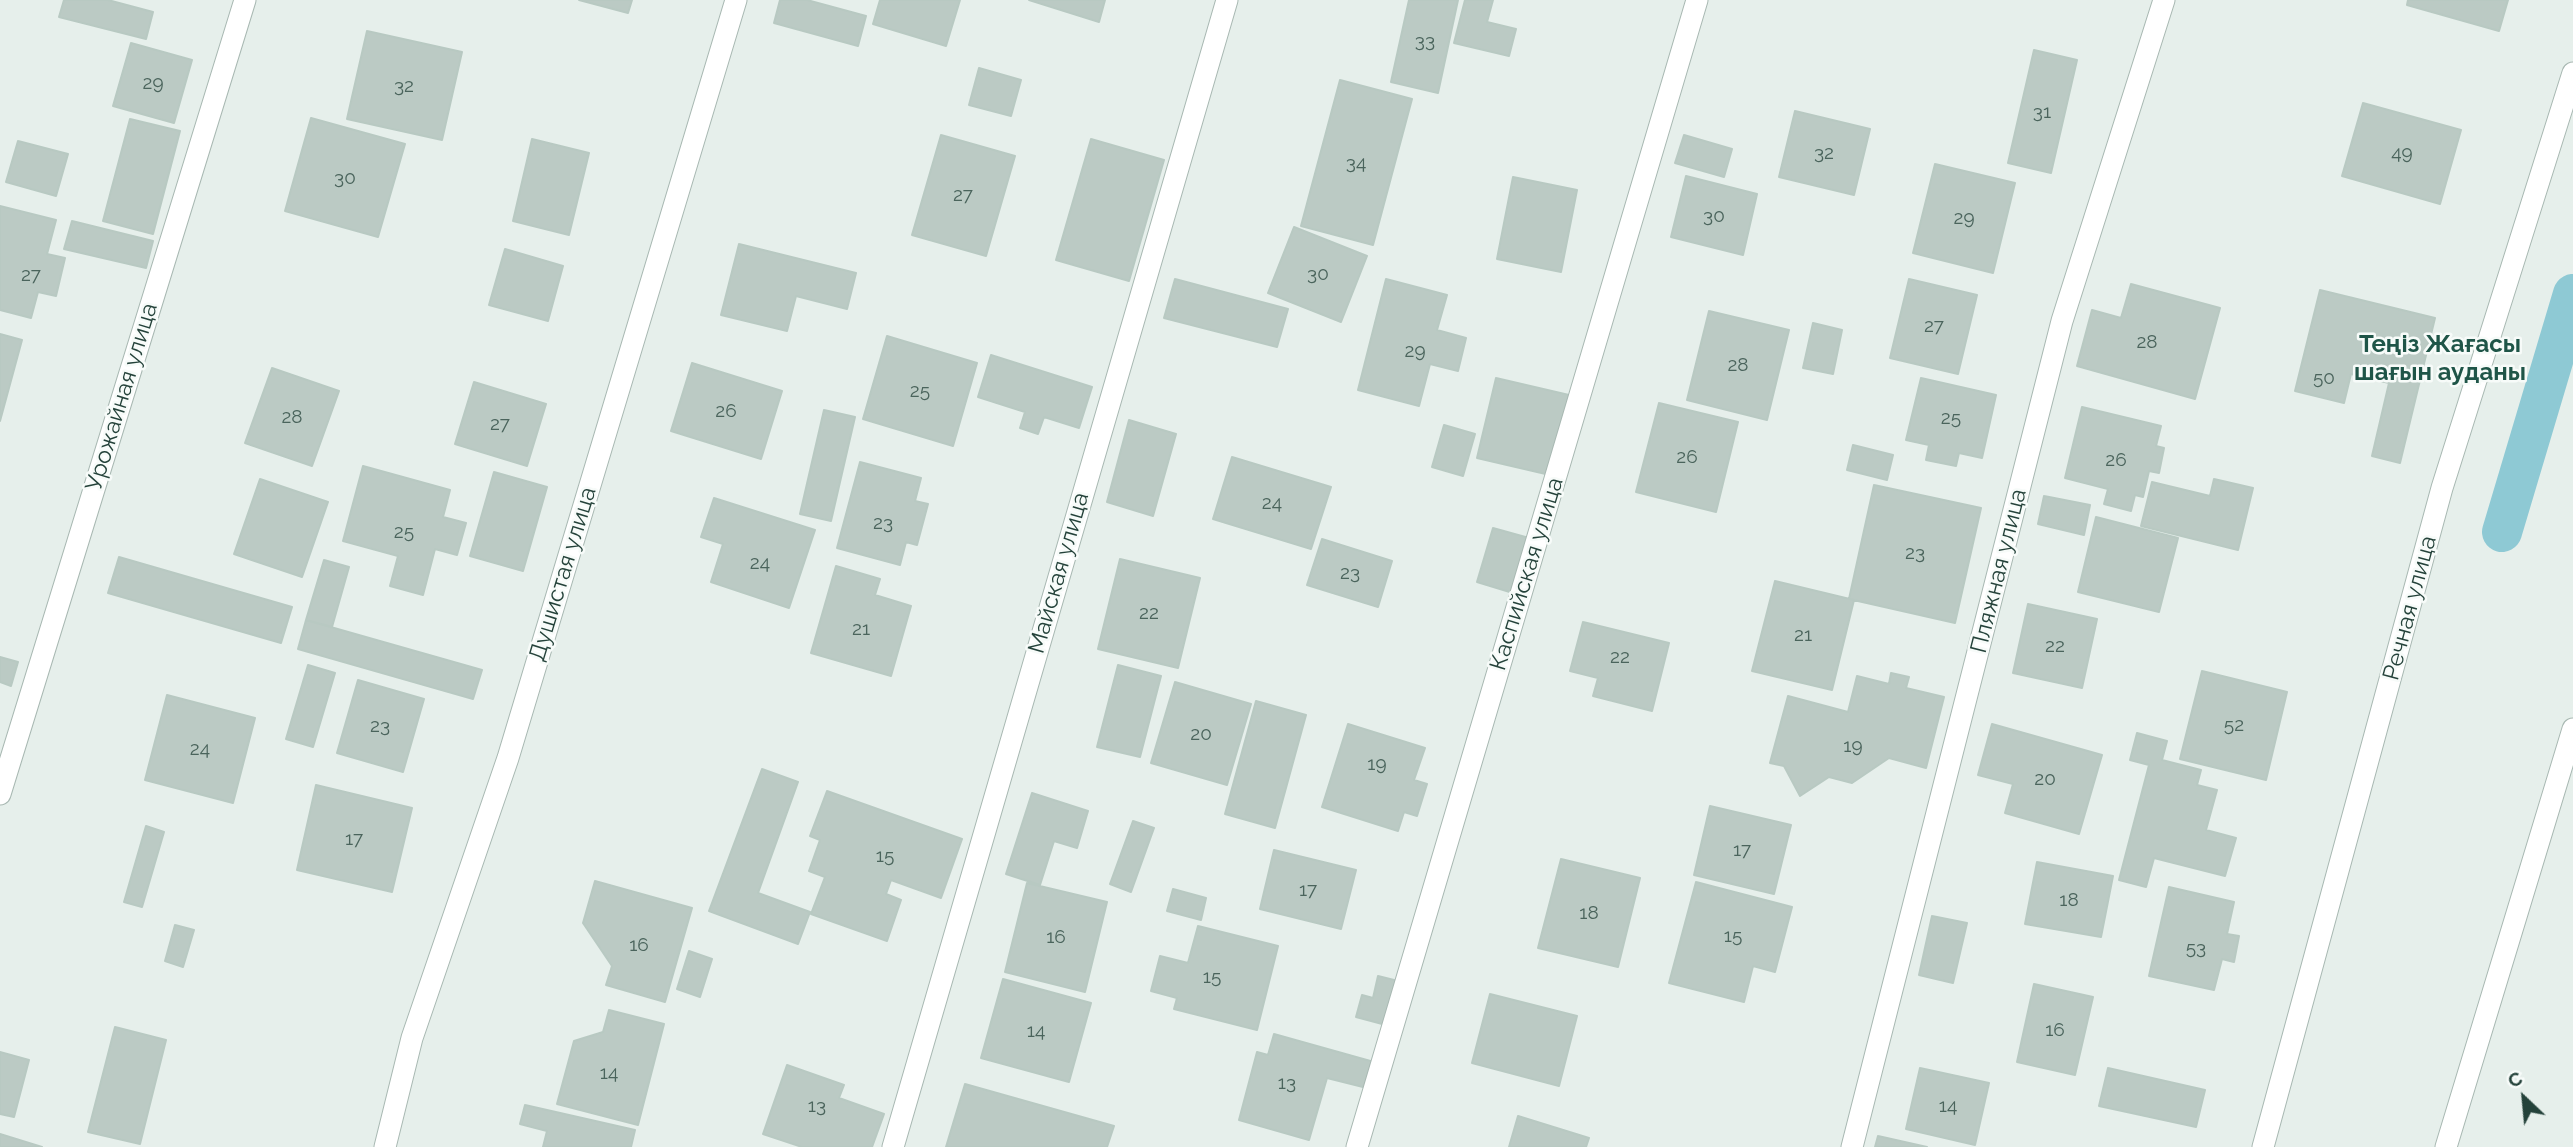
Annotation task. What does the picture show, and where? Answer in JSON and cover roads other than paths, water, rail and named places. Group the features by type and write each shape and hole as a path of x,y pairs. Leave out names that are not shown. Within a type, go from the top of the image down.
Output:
{"street":[{"name":"Урожайная улица","path":"0,794 245,0"},
{"name":"Душистая улица","path":"385,1147 412,1038 508,758 736,0"},
{"name":"Майская улица","path":"893,1147 1227,0"},
{"name":"Каспийская улица","path":"1357,1147 1698,0"},
{"name":"Пляжная улица","path":"1852,1147 2062,321 2164,0"},
{"name":"Речная улица","path":"2263,1147 2442,488 2573,73"},
{"path":"2446,1147 2573,729"}],"waterway":[{"path":"2502,532 2573,294"}],"district":[{"name":"Теңіз Жағасы шағын ауданы","path":"2440,359"}]}
